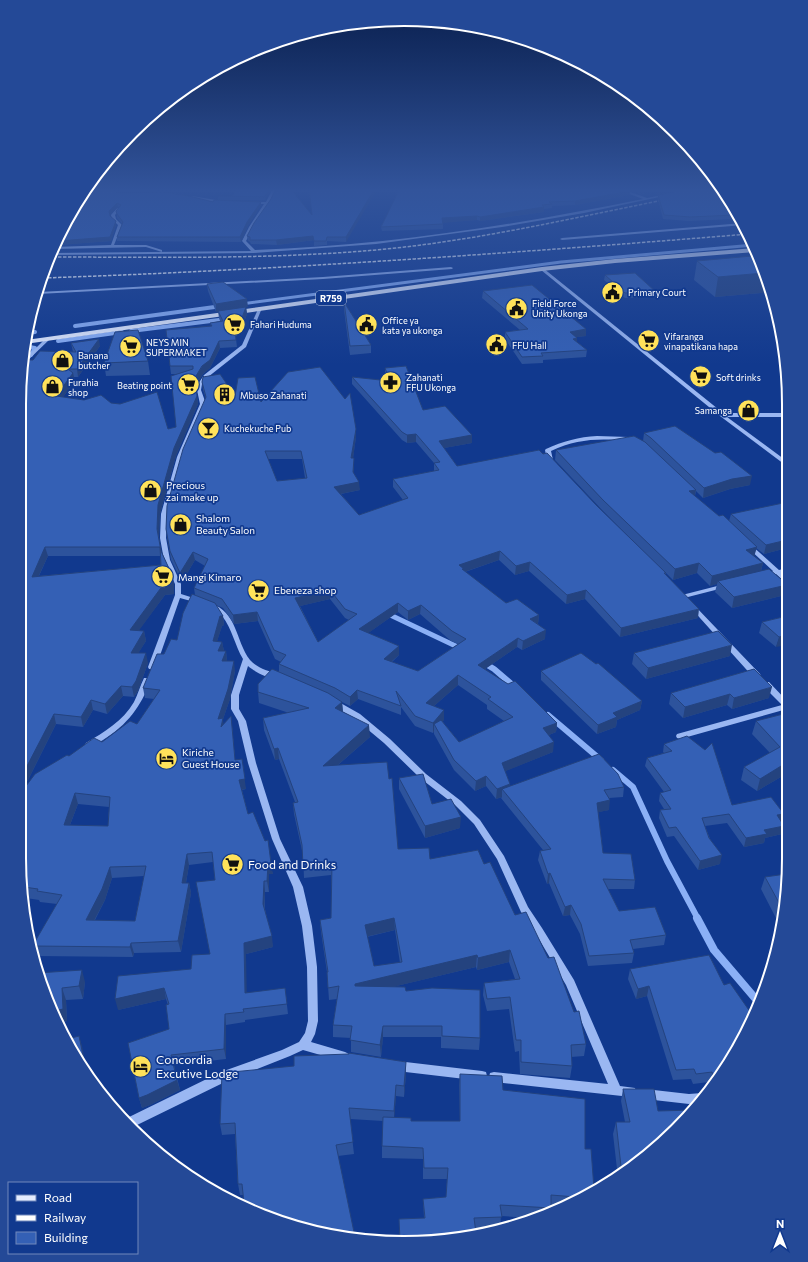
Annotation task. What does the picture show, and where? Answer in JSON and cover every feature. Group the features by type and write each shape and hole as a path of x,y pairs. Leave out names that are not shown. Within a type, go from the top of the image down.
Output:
{"main road":[{"name":"R759","path":"31,341 542,269 615,261 749,250"}],"street":[{"path":"60,248 86,247"},
{"path":"149,247 167,253"},
{"path":"249,247 254,252"},
{"path":"57,254 254,252 336,247"},
{"path":"43,293 285,280 451,268"},
{"path":"542,269 722,415 782,460"},
{"path":"80,750 112,731 128,717 142,692 178,595 178,584 168,560 163,538 164,514 180,458 203,404 199,390 200,384 206,376 244,346 260,308"},
{"path":"29,358 48,338"},
{"path":"722,415 782,415"},
{"path":"561,471 550,460 548,450 564,442 579,438 604,437 630,439 635,443"},
{"path":"746,544 774,573 782,578"},
{"path":"774,573 782,571"},
{"path":"684,596 734,583"},
{"path":"679,590 700,615 782,701"},
{"path":"178,595 208,604 220,610 236,635 246,660 261,670 283,679"},
{"path":"133,1121 225,1076 303,1045 310,1034 313,1021 312,967 307,926 298,887 276,839 252,763 242,721 235,709 235,695 246,660"},
{"path":"325,698 357,716 387,740 423,776 458,803 477,822 501,858 524,909 570,983 616,1090"},
{"path":"680,736 782,707"},
{"path":"303,1045 354,1059"},
{"path":"389,1065 695,1099"}],"building":[{"path":"752,256 759,273 718,277 697,261"},
{"path":"635,273 656,292 625,293 605,275"},
{"path":"223,282 247,299 216,304 207,284"},
{"path":"532,285 586,329 570,332 577,338 573,339 587,350 541,353 543,356 522,357 505,332 528,329 483,291"},
{"path":"344,302 371,345 350,346"},
{"path":"246,307 240,323 234,323 236,340 219,341 210,360 202,366 196,376 195,382 197,396 174,448 158,505 157,529 161,551 172,575 172,584 163,585 130,630 144,631 131,653 146,653 136,681 132,687 121,686 105,704 91,700 81,717 54,714 26,768 26,404 29,360 33,360 40,351 76,352 71,343 99,339 77,369 68,369 73,373 56,396 84,400 101,395 111,403 120,404 157,392 168,429 176,427 171,376 193,369 193,366 170,366 166,330 212,326 210,323 223,321 218,311","holes":["45,547 160,547 161,565 32,577"]},
{"path":"138,330 148,361 104,363 115,332"},
{"path":"406,366 423,410 445,406 472,435 439,441 457,466 539,450 543,454 547,453 597,506 666,573 664,573 699,609 621,628 586,590 567,595 530,562 516,566 500,551 459,565 464,569 462,569 506,603 517,599 539,615 530,619 546,630 523,641 518,638 478,665 508,684 515,681 557,723 543,728 554,742 502,763 510,784 497,789 486,776 476,781 454,760 434,724 441,720 459,742 513,717 488,699 491,697 458,675 426,703 444,710 433,723 415,716 396,691 401,706 357,690 350,697 335,688 279,664 286,655 274,650 257,612 233,615 222,599 194,588 208,559 193,552 180,573 170,551 166,529 167,506 183,449 206,397 202,382 203,377 220,374 235,396 238,378 255,377 261,402 288,372 320,367 345,399 350,393 356,429 351,458 354,458 353,472 359,482 334,487 359,515 408,498 393,479 439,470 434,463 440,462 416,434 407,435 402,432 352,377 390,381 385,368","holes":["265,451 301,451 307,478 277,481","330,590 345,609 357,614 318,642 295,598","398,603 408,611 421,605 452,631 466,639 418,671 384,659 399,646 359,629"]},
{"path":"675,426 715,453 721,452 752,476 732,479 704,488 644,433"},
{"path":"634,436 645,442 696,490 689,491 719,516 723,515 757,547 746,550 763,563 712,576 699,563 675,569 603,500 556,450"},
{"path":"782,503 782,541 766,545 731,514"},
{"path":"769,569 782,580 782,586 734,597 718,581"},
{"path":"192,594 215,603 223,616 220,616 213,641 222,642 218,651 226,651 222,661 234,661 228,689 218,719 223,718 221,727 231,716 235,760 242,759 245,779 239,780 248,814 253,812 265,841 268,840 271,863 268,864 267,881 264,881 263,904 272,936 244,943 245,993 285,988 287,1004 243,1009 244,1012 225,1014 224,1049 171,1055 177,1080 139,1098 128,1043 169,1029 166,1005 169,1004 164,988 115,999 118,976 191,969 192,955 210,954 196,882 215,880 212,852 187,854 182,883 189,883 178,941 131,943 130,947 37,946 35,941 62,895 37,891 38,889 27,887 26,786 35,774 67,755 69,756 94,738 102,742 130,721 137,724 160,690 143,688 157,654 164,654 171,639 177,640 183,613","holes":["75,793 110,797 108,826 64,825","146,866 135,921 86,920 102,889 110,867"]},
{"path":"782,617 782,636 779,637 762,622"},
{"path":"718,631 732,645 648,668 634,653"},
{"path":"581,653 596,664 598,663 642,701 613,713 617,717 598,725 541,671"},
{"path":"272,669 328,693 342,702 335,708 369,725 323,766 387,762 389,779 392,778 398,849 429,848 430,859 478,850 484,864 490,862 515,915 526,912 548,958 554,957 574,1012 579,1011 586,1044 571,1045 572,1066 521,1062 521,1040 516,1040 510,997 487,999 484,983 520,979 510,950 478,958 477,955 355,984 355,986 405,987 406,991 432,988 480,990 480,1038 442,1036 442,1026 383,1026 380,1045 350,1040 352,1026 333,1025 339,986 328,988 328,972 320,920 331,918 332,863 303,866 302,845 293,803 298,802 278,748 274,749 263,718 309,708 258,692 258,684","holes":["394,918 402,962 374,966 365,925"]},
{"path":"754,669 772,687 734,698 730,694 685,707 671,693"},
{"path":"782,714 782,765 760,779 744,767 780,747 756,721"},
{"path":"687,736 705,750 712,743 732,805 771,797 782,811 782,814 777,815 782,823 782,826 764,830 767,834 746,838 729,814 702,818 709,838 722,855 700,861 676,827 669,828 660,810 671,809 660,793 671,790 647,758 672,751 664,744"},
{"path":"599,754 618,774 624,787 604,790 610,800 597,803 603,853 631,854 635,880 603,879 619,911 655,907 666,935 630,940 634,953 589,956 581,924 571,905 565,907 550,873 548,874 540,851 551,849 502,789"},
{"path":"423,774 432,804 451,799 461,817 425,826 399,778"},
{"path":"781,875 779,903 765,877"},
{"path":"709,955 724,985 730,983 749,1011 731,1047 713,1075 712,1072 696,1074 694,1069 676,1070 649,986 638,989 630,969"},
{"path":"82,970 79,986 62,988 63,1009 58,1010 44,973"},
{"path":"79,1036 83,1057 77,1047 72,1038"},
{"path":"349,1054 406,1062 404,1086 396,1085 394,1111 349,1108 353,1142 336,1145 354,1233 330,1229 282,1216 244,1200 242,1184 238,1184 235,1123 220,1124 222,1073 294,1066 294,1056"},
{"path":"460,1074 502,1076 503,1090 585,1099 585,1149 591,1149 594,1185 572,1197 551,1195 551,1206 547,1208 500,1205 502,1217 474,1218 476,1229 453,1233 400,1236 399,1219 425,1218 423,1199 446,1197 448,1168 424,1168 423,1148 382,1146 383,1117 411,1118 411,1121 460,1121"},
{"path":"623,1089 654,1089 658,1111 685,1110 653,1142 621,1167 616,1122 630,1122"}],"waterway":[{"path":"241,304 561,262 733,247"},
{"path":"75,326 222,306"},
{"path":"131,331 227,319"},
{"path":"58,341 122,332"},
{"path":"30,347 35,348 31,355"},
{"path":"386,613 462,649"},
{"path":"484,663 494,669 515,687"},
{"path":"548,715 601,760"},
{"path":"613,770 633,787 667,861 698,919"},
{"path":"697,918 714,950 755,998"}],"railway":[{"path":"56,257 266,256 353,252 405,247"},
{"path":"48,278 308,266 587,247"}],"place":[{"name":"Primary Court","path":"613,292"},
{"name":"Field Force Unity Ukonga","path":"516,308"},
{"name":"Fahari Huduma","path":"235,324"},
{"name":"Office ya kata ya ukonga","path":"366,325"},
{"name":"Vifaranga vinapatikana hapa","path":"649,341"},
{"name":"FFU Hall","path":"496,345"},
{"name":"NEYS MIN SUPERMAKET","path":"130,347"},
{"name":"Banana butcher","path":"62,360"},
{"name":"Soft drinks","path":"701,377"},
{"name":"Zahanati FFU Ukonga","path":"391,382"},
{"name":"Beating point","path":"188,385"},
{"name":"Furahia shop","path":"52,387"},
{"name":"Mbuso Zahanati","path":"224,395"},
{"name":"Samanga","path":"748,410"},
{"name":"Kuchekuche Pub","path":"209,428"},
{"name":"Precious zai make up","path":"150,491"},
{"name":"Shalom Beauty Salon","path":"181,524"},
{"name":"Mangi Kimaro","path":"162,577"},
{"name":"Ebeneza shop","path":"259,590"},
{"name":"Kiriche Guest House","path":"167,758"},
{"name":"Food and Drinks","path":"233,864"},
{"name":"Concordia Excutive Lodge","path":"141,1066"}]}
